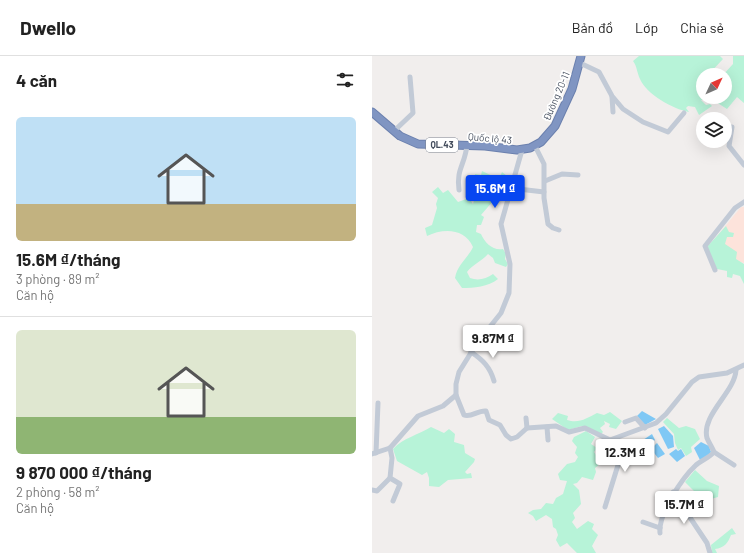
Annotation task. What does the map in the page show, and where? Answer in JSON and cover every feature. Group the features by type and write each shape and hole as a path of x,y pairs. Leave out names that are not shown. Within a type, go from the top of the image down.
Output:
{"highway":[{"name":"Đường 20-11","path":"522,150 535,146 551,132 555,126 568,100 581,59"},
{"name":"Quốc lộ 43","path":"372,112 405,139 418,144 522,150"}],"street":[{"path":"581,59 599,72 612,96 623,109 641,121 668,132 684,113"},
{"path":"394,131 413,113 410,77"},
{"path":"612,96 613,112"},
{"path":"459,190 458,175 465,158 466,146"},
{"path":"535,146 543,161 545,181 544,192 548,224 559,230"},
{"path":"731,148 744,165"},
{"path":"522,150 501,224 510,271 509,293 501,313 471,352 459,372 456,384 456,395 464,416 486,411 489,420 500,425 508,438 517,437 527,428 556,426 572,432 585,428 610,440 618,465 605,506"},
{"path":"545,181 562,174 578,175"},
{"path":"510,188 544,192"},
{"path":"715,270 705,246 735,208 744,202"},
{"path":"471,352 486,364 494,381"},
{"path":"610,440 645,428 661,419 692,382 699,377 709,374 724,374 736,370 744,365"},
{"path":"734,465 714,452 707,438 709,424 734,380 736,370"},
{"path":"378,403 374,453 390,448 418,416 443,406 456,395"},
{"path":"526,418 527,428"},
{"path":"626,422 636,418 645,428"},
{"path":"548,427 548,440"},
{"path":"372,490 377,491 390,478 392,458 390,448"},
{"path":"643,522 660,530 673,492 697,464 711,456 714,452"},
{"path":"390,478 400,484 393,501"},
{"path":"673,492 707,543 710,553"}],"shaded area":[{"path":"741,207 744,207 744,263 720,256 714,240"}],"green space":[{"path":"639,56 720,56 723,59 715,68 696,68 696,104 710,104 712,106 703,112 698,112 695,107 688,106 686,108 689,112 675,108 654,95 643,85 633,61"},
{"path":"733,56 744,56 744,103 737,97 732,103 732,68 729,68 733,64"},
{"path":"719,104 731,104 727,109"},
{"path":"482,171 499,179 502,172 511,179 508,193 493,186 486,193 495,197 481,215 484,217 481,225 477,225 476,232 481,234 487,243 493,248 503,249 506,254 505,259 508,264 506,267 495,263 493,258 488,254 467,272 470,278 473,279 482,279 493,274 498,279 485,285 462,288 455,278 456,273 473,247 465,236 459,233 446,231 433,233 427,236 425,228 432,225 437,208 436,204 438,198 432,192 438,187 443,193 448,190 458,202 469,198 473,204 475,197 471,195 472,191 467,189 470,180 474,179 475,174 481,175"},
{"path":"726,226 729,232 734,233 733,237 727,237 725,244 737,252 736,259 744,264 744,284 740,276 733,274 732,278 727,277 727,271 717,269 706,248"},
{"path":"610,412 622,421 616,429 609,427 610,424 604,421 605,424 600,428 603,432 601,434 582,426 568,430 552,419 558,413 568,416 567,420 575,421 583,420 597,413 604,415"},
{"path":"667,418 679,428 686,426 695,429 700,439 691,447 692,452 686,456 681,448 678,450 675,443 674,434 663,422"},
{"path":"431,427 444,433 449,429 455,434 454,442 464,445 465,453 475,459 465,472 467,474 471,473 472,478 448,480 439,487 429,486 427,472 422,475 397,461 393,449 397,445"},
{"path":"586,431 595,437 591,444 597,448 594,452 601,463 595,468 596,472 593,480 582,477 577,483 573,484 579,490 581,504 573,513 575,518 572,522 577,529 588,521 594,524 592,529 598,535 592,546 596,553 577,553 567,543 560,547 556,540 558,535 556,529 553,527 552,519 546,515 536,521 533,516 528,513 533,510 541,509 546,503 553,504 556,498 563,494 567,481 560,480 558,474 567,464 575,462 578,457 575,453 577,447 572,441 574,437"},
{"path":"695,470 707,481 719,486 718,497 711,499 701,491 696,493 685,482"},
{"path":"732,528 736,534 731,535 727,543 723,546 715,549 717,553 712,553 711,545"}],"water":[{"path":"642,411 656,419 645,425 637,416"},
{"path":"664,426 673,436 674,447 668,449 658,429"},
{"path":"652,434 655,440 644,449 640,442"},
{"path":"701,442 709,446 711,452 707,457 700,460 694,448"},
{"path":"657,443 665,454 658,458 651,449"},
{"path":"676,449 678,451 681,449 685,456 677,462 669,454"}]}
